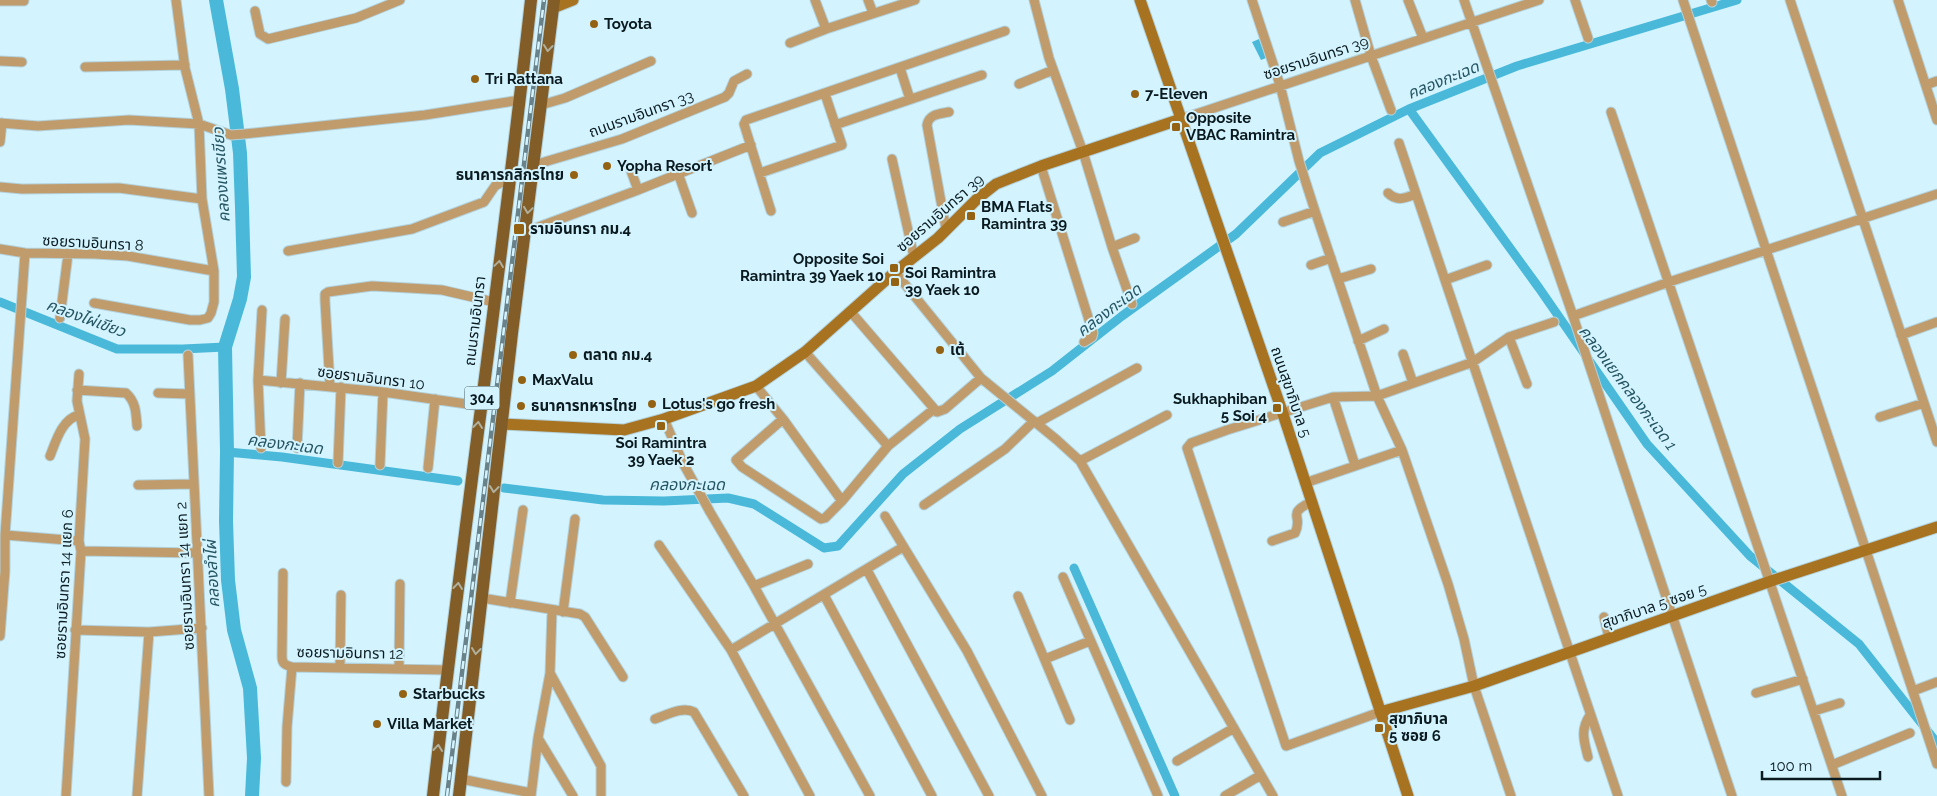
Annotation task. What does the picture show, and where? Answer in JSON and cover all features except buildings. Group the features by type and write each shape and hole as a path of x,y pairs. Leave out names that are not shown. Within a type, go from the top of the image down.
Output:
{"main road":[{"name":"ถนนรามอินทรา","path":"433,796 447,670 511,177 531,0"},
{"name":"304","path":"459,796 501,424 554,4"}],"street":[{"path":"94,302 190,320 200,320 208,318 214,302 214,271 202,199 198,124 185,64 176,0"},
{"path":"255,11 260,34 268,39 356,18 400,0"},
{"path":"554,4 573,0"},
{"path":"815,0 826,28"},
{"path":"868,0 873,13"},
{"path":"790,43 826,28 915,0"},
{"path":"1034,0 1053,70 1083,152 1112,247 1132,304"},
{"name":"ถนนสุขาภิบาล 5","path":"1140,0 1282,411 1408,796"},
{"path":"1252,0 1280,85 1299,161 1358,341 1377,396 1402,450 1448,584 1464,639 1474,686 1511,796"},
{"path":"1355,0 1371,56 1391,110"},
{"path":"1408,0 1423,38"},
{"path":"1464,0 1573,316 1732,796"},
{"name":"ซอยรามอินทรา 39","path":"501,424 624,430 664,419 756,386 804,352 996,184 1041,166 1181,118 1539,0"},
{"path":"1575,0 1588,38"},
{"path":"1790,0 1937,442"},
{"path":"1898,0 1937,120"},
{"path":"0,1 24,1"},
{"path":"1684,4 1936,760"},
{"path":"770,211 744,124 746,120 1005,31"},
{"path":"0,61 22,62"},
{"path":"541,105 565,98 651,61"},
{"path":"85,67 185,64"},
{"path":"900,68 910,99"},
{"path":"1019,84 1053,70"},
{"name":"ถนนรามอินทรา 33","path":"534,165 622,138 725,97 729,93 734,81 747,74"},
{"path":"835,125 982,75"},
{"path":"1926,85 1937,81"},
{"path":"760,173 842,145 825,94"},
{"path":"0,142 1,123 38,126 129,120 198,124 231,135 425,116 520,100"},
{"path":"946,228 927,125 931,117 948,112"},
{"path":"1611,112 1842,796"},
{"path":"1399,142 1618,796"},
{"path":"525,232 751,145"},
{"path":"892,159 914,257"},
{"path":"1041,166 1093,333 1092,337 1084,342"},
{"path":"631,171 638,190"},
{"path":"678,173 692,213"},
{"path":"288,251 412,229 484,202 495,186 511,177"},
{"path":"0,187 22,190 119,188 202,199"},
{"path":"1388,194 1392,198 1400,200 1416,194"},
{"path":"1573,316 1669,282 1937,194"},
{"path":"1283,222 1315,211"},
{"path":"1112,247 1135,238"},
{"name":"ซอยรามอินทรา 8","path":"0,249 25,253 128,256 214,271"},
{"path":"0,636 5,571 5,536 25,253"},
{"path":"60,318 68,254"},
{"path":"1311,265 1331,258"},
{"path":"1445,280 1487,266"},
{"path":"1338,279 1371,269"},
{"path":"895,272 982,378 1080,461 1273,796"},
{"path":"330,386 325,301 325,294 328,292 372,286 409,288 442,290 494,302"},
{"path":"261,448 258,380 262,310"},
{"path":"850,311 937,412 945,409 982,378"},
{"path":"281,383 285,319"},
{"path":"1380,712 1286,746 1187,448 1191,443 1282,411 1333,397 1377,396 1473,362 1509,337 1554,322"},
{"path":"1901,335 1937,322"},
{"path":"1358,341 1384,329"},
{"path":"1509,337 1527,384"},
{"path":"804,352 888,446"},
{"path":"1403,354 1413,383"},
{"name":"ซอยรามอินทรา 14 แยก 2","path":"188,355 209,796"},
{"path":"924,506 1005,449 1035,422 1137,368"},
{"name":"ซอยรามอินทรา 14 แยก 6","path":"66,796 81,551 79,541 85,439 77,390 79,374"},
{"name":"ซอยรามอินทรา 10","path":"258,380 341,387 481,406"},
{"path":"297,448 300,383"},
{"path":"756,386 842,501"},
{"path":"338,463 341,387"},
{"path":"77,390 126,393 134,402 137,426"},
{"path":"380,465 383,392"},
{"path":"158,393 190,394"},
{"path":"1333,397 1354,465"},
{"path":"428,468 436,399"},
{"path":"1880,417 1924,403"},
{"path":"782,419 736,460 818,518 825,518 842,501 888,446 934,409"},
{"path":"50,456 66,424 73,417 80,415"},
{"path":"1080,461 1167,415"},
{"path":"664,419 683,464 776,624 870,796"},
{"path":"1305,482 1402,450"},
{"path":"0,459 11,460"},
{"path":"138,485 194,484"},
{"path":"1272,541 1295,533 1298,527 1297,511 1311,502"},
{"path":"510,603 523,510"},
{"path":"885,516 967,651 1042,796"},
{"path":"563,612 575,519"},
{"name":"สุขาภิบาล 5 ซอย 5","path":"1380,712 1474,686 1770,581 1937,527"},
{"path":"5,536 79,541"},
{"path":"659,545 731,650 810,796"},
{"path":"731,650 903,547"},
{"path":"81,551 198,553"},
{"path":"754,586 808,564"},
{"path":"867,570 989,796"},
{"name":"ซอยรามอินทรา 12","path":"283,573 282,661 285,665 292,667 340,666 447,670"},
{"path":"1063,577 1158,796"},
{"path":"399,668 400,584"},
{"path":"340,666 342,595"},
{"path":"824,595 932,796"},
{"path":"1018,596 1070,720"},
{"path":"482,598 580,614 585,617 623,677"},
{"path":"461,779 531,794 538,738 550,673 552,610"},
{"path":"1604,617 1609,638"},
{"path":"75,630 149,632 202,628"},
{"path":"137,796 149,632"},
{"path":"1045,659 1090,641"},
{"path":"286,782 287,727 292,667"},
{"path":"550,673 602,766 601,796"},
{"path":"1756,693 1803,679"},
{"path":"1914,695 1937,682"},
{"path":"1814,710 1840,702"},
{"path":"655,719 683,710 694,712 744,796"},
{"path":"1588,758 1583,728 1590,715"},
{"path":"1177,761 1234,728"},
{"path":"1832,765 1910,733"},
{"path":"538,738 573,796"},
{"path":"1225,796 1261,775"}],"water":[{"path":"1259,39 1266,58 1261,60 1252,42"}],"waterway":[{"name":"คลองลำไผ่","path":"216,0 232,89 240,153 244,277 240,299 225,347 226,521 228,580 234,630 250,688 254,758 252,796"},
{"name":"คลองกะเฉด","path":"504,488 603,500 664,501 728,498 754,504 824,548 838,546 903,474 960,429 1052,371 1122,316 1236,234 1320,153 1409,109 1517,66 1737,0"},
{"name":"คลองแยกคลองกะเฉด 1","path":"1409,109 1539,288 1647,444 1750,556 1859,644 1937,743"},
{"name":"คลองไผ่เขียว","path":"0,302 117,349 225,347"},
{"name":"คลองกะเฉด","path":"227,452 282,457 458,481"},
{"path":"1074,568 1175,796"}],"railway":[{"path":"447,796 544,0"}],"place":[{"name":"Toyota","path":"594,24"},
{"name":"Tri Rattana","path":"475,79"},
{"name":"7-Eleven","path":"1135,94"},
{"name":"Opposite VBAC Ramintra","path":"1176,127"},
{"name":"Yopha Resort","path":"607,166"},
{"name":"ธนาคารกสิกรไทย","path":"574,175"},
{"name":"BMA Flats Ramintra 39","path":"971,216"},
{"name":"รามอินทรา กม.4","path":"519,229"},
{"name":"Opposite Soi Ramintra 39 Yaek 10","path":"894,268"},
{"name":"Soi Ramintra 39 Yaek 10","path":"895,282"},
{"name":"เต้","path":"940,350"},
{"name":"ตลาด กม.4","path":"573,355"},
{"name":"MaxValu","path":"522,380"},
{"name":"Lotus's go fresh","path":"652,404"},
{"name":"ธนาคารทหารไทย","path":"521,406"},
{"name":"Sukhaphiban 5 Soi 4","path":"1277,408"},
{"name":"Soi Ramintra 39 Yaek 2","path":"661,426"},
{"name":"Starbucks","path":"403,694"},
{"name":"Villa Market","path":"377,724"},
{"name":"สุขาภิบาล 5 ซอย 6","path":"1379,728"}],"water label":[{"name":"คลองแพรเขียว","path":"221,175"}]}
